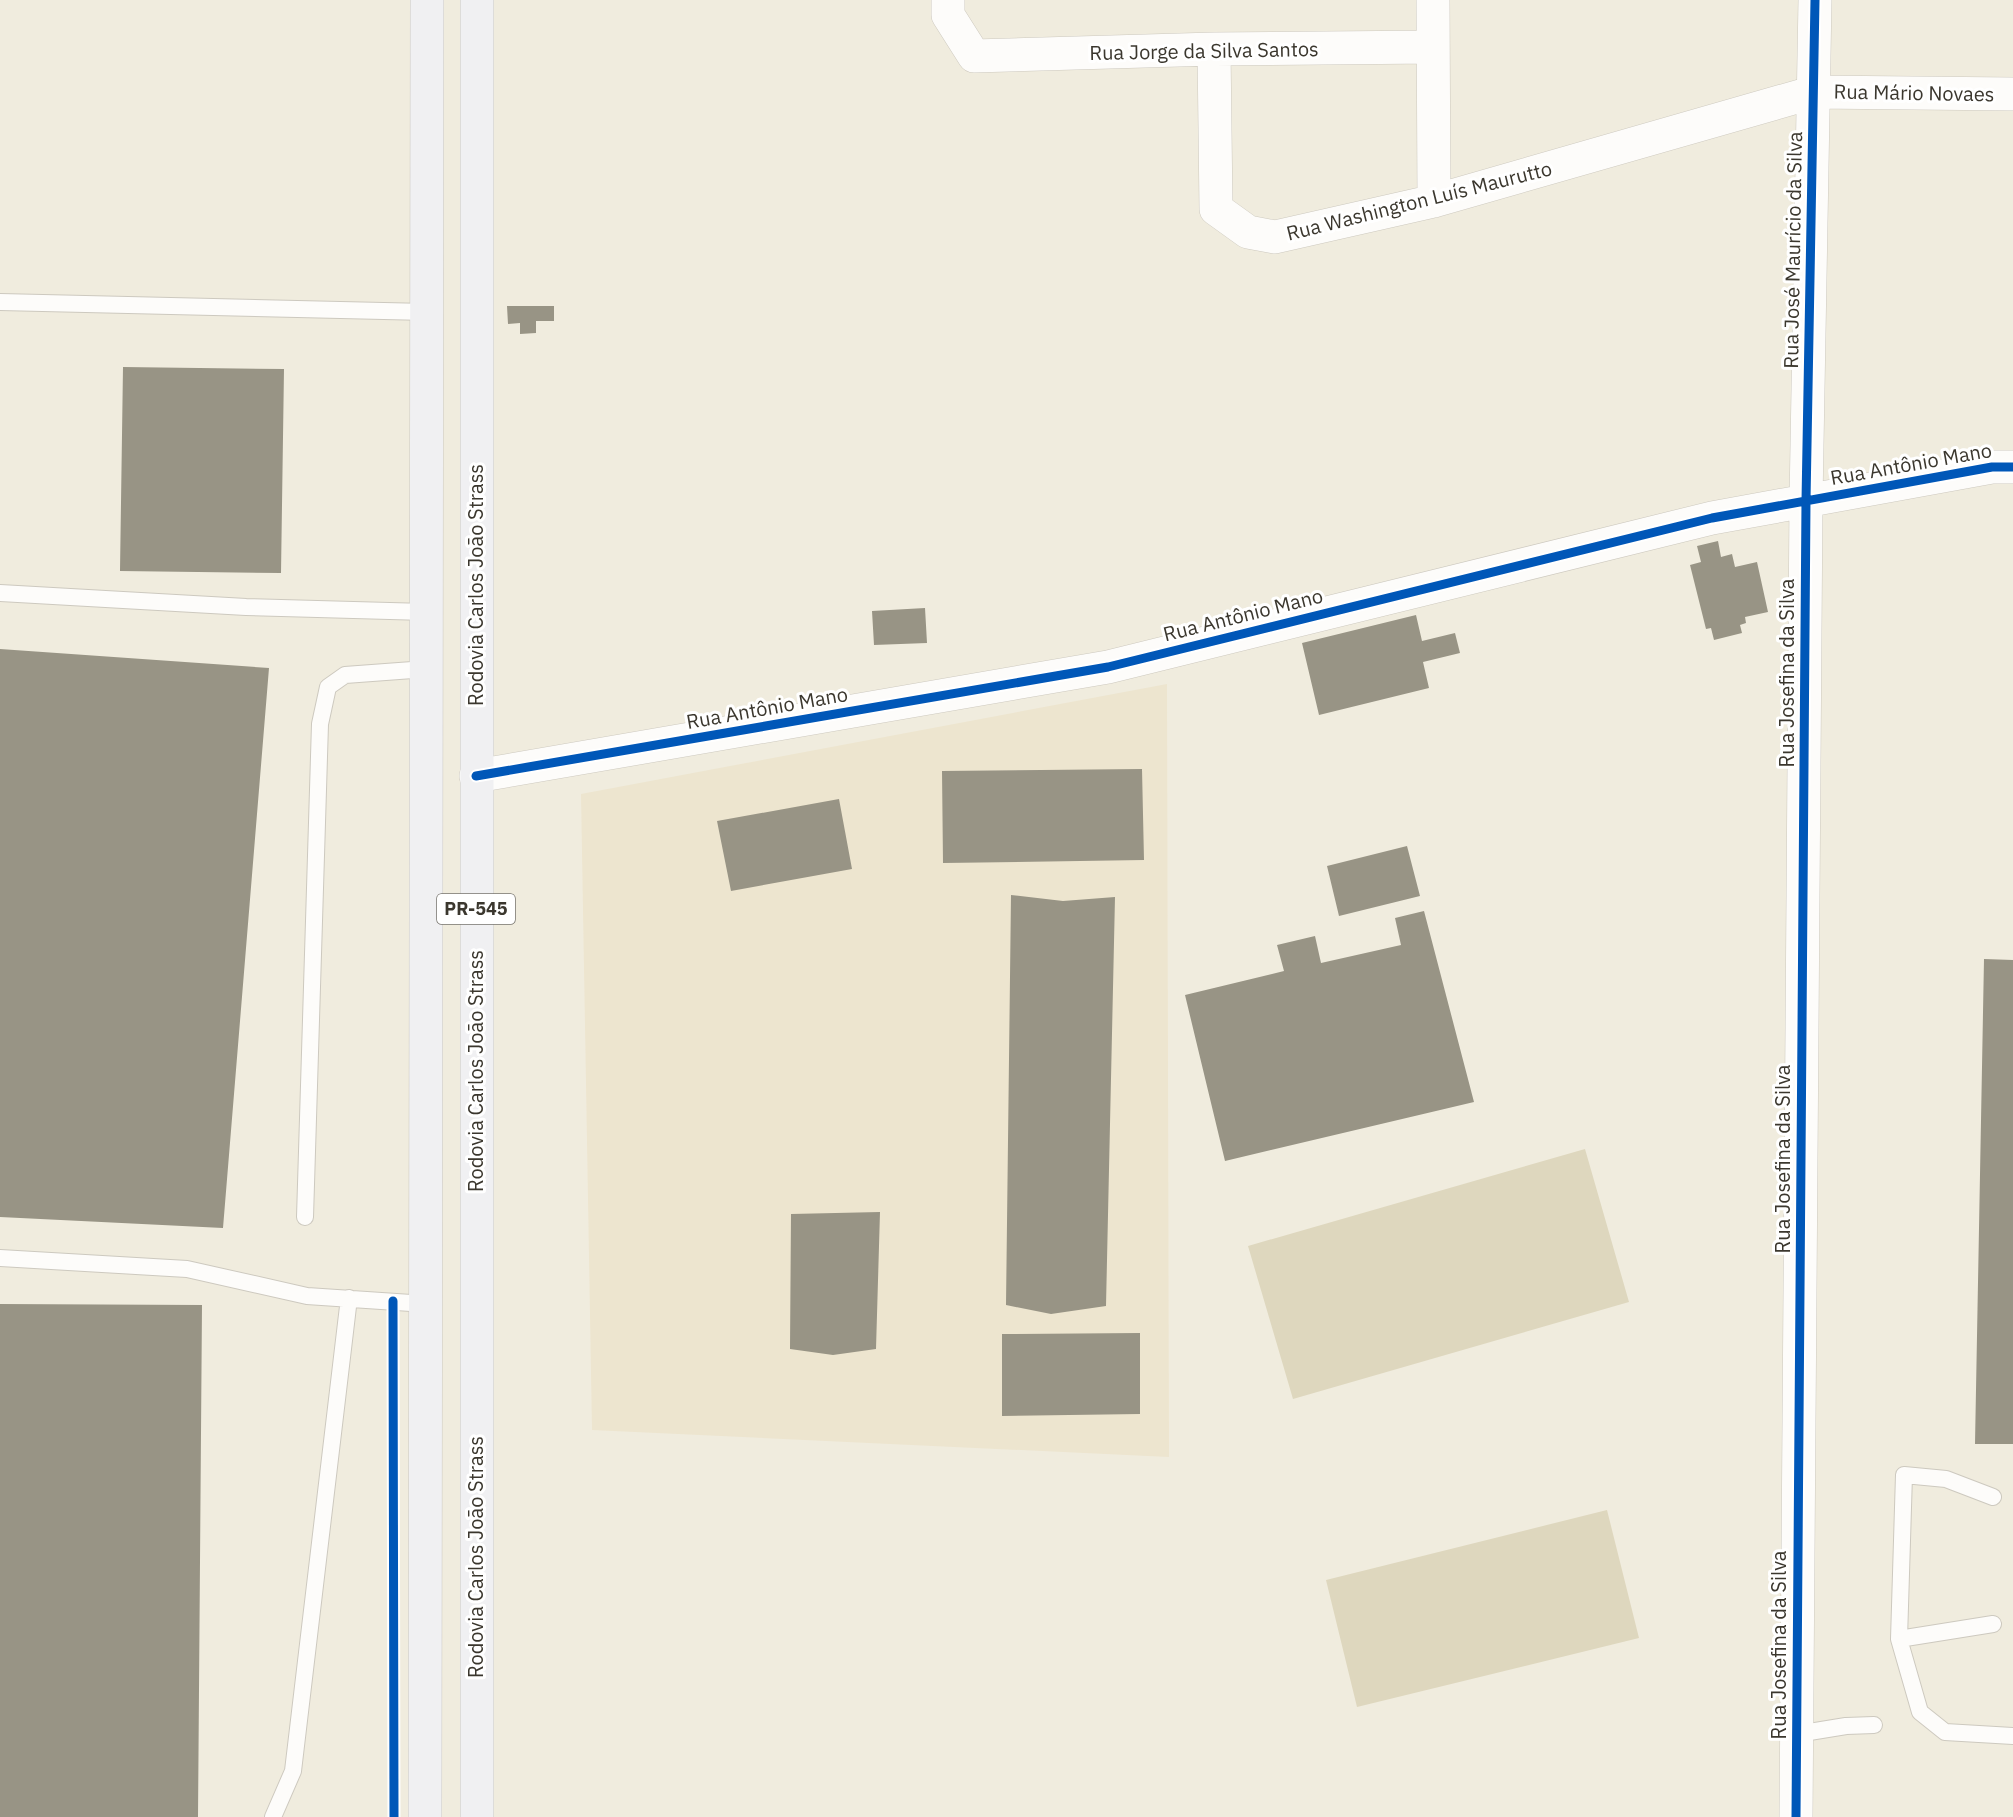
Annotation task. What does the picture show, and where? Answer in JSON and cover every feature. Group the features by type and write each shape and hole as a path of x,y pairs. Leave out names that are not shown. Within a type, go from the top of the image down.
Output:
{"highway":[{"name":"PR-545","path":"425,1817 427,0"},
{"name":"Rodovia Carlos João Strass","path":"477,0 477,1817"}],"street":[{"name":"Rua Jorge da Silva Santos","path":"948,0 948,15 974,56 1433,47"},
{"path":"1433,0 1434,201"},
{"name":"Rua José Maurício da Silva","path":"1806,501 1815,0"},
{"name":"Rua Washington Luís Maurutto","path":"1214,50 1216,209 1248,232 1275,237 1434,201 1814,92"},
{"name":"Rua Mário Novaes","path":"1814,92 2013,94"},
{"name":"Rua Antônio Mano","path":"476,776 1108,667 1712,518 1992,467 2013,467"},
{"name":"Rua Josefina da Silva","path":"1796,1817 1806,501"}],"lane":[{"path":"0,302 427,312"},
{"path":"0,593 246,607 426,612"},
{"path":"305,1217 320,724 328,687 345,675 426,669"},
{"path":"0,1258 187,1269 307,1296 426,1304"},
{"path":"273,1817 293,1771 349,1298"},
{"path":"1993,1497 1946,1479 1904,1475 1899,1639 1920,1712 1945,1732 2013,1736"},
{"path":"1899,1639 1993,1624"},
{"path":"1797,1734 1846,1726 1874,1725"}],"shaded area":[{"path":"1167,684 1169,1457 592,1430 581,794"},
{"path":"1585,1149 1629,1302 1293,1399 1248,1246"},
{"path":"1607,1510 1639,1638 1357,1707 1326,1580"}],"building":[{"path":"507,306 554,306 554,321 536,321 536,333 520,334 520,323 508,324"},
{"path":"123,367 284,369 281,573 120,571"},
{"path":"1718,541 1721,557 1732,554 1735,567 1757,562 1768,612 1745,617 1746,623 1740,625 1742,633 1714,640 1711,628 1706,629 1690,565 1701,562 1697,546"},
{"path":"925,608 927,643 874,645 872,611"},
{"path":"1416,615 1422,641 1455,633 1460,653 1423,662 1429,688 1319,715 1302,643"},
{"path":"0,649 269,668 223,1228 0,1217"},
{"path":"1142,769 1144,860 943,863 942,771"},
{"path":"839,799 852,869 731,891 717,821"},
{"path":"1407,846 1420,896 1339,916 1327,866"},
{"path":"1011,895 1063,901 1115,897 1106,1306 1051,1314 1006,1305"},
{"path":"1424,911 1474,1102 1225,1161 1185,995 1284,971 1277,945 1315,936 1321,963 1401,945 1395,918"},
{"path":"1984,959 2013,960 2013,1444 1975,1444"},
{"path":"880,1212 876,1349 833,1355 790,1349 791,1214"},
{"path":"0,1304 202,1305 198,1817 0,1817"},
{"path":"1140,1333 1140,1414 1002,1416 1002,1334"}],"cycle path":[{"path":"1796,1817 1806,501 1815,0"},
{"path":"476,776 1108,667 1712,518 1992,467 2013,467"},
{"path":"393,1301 394,1817"}]}
